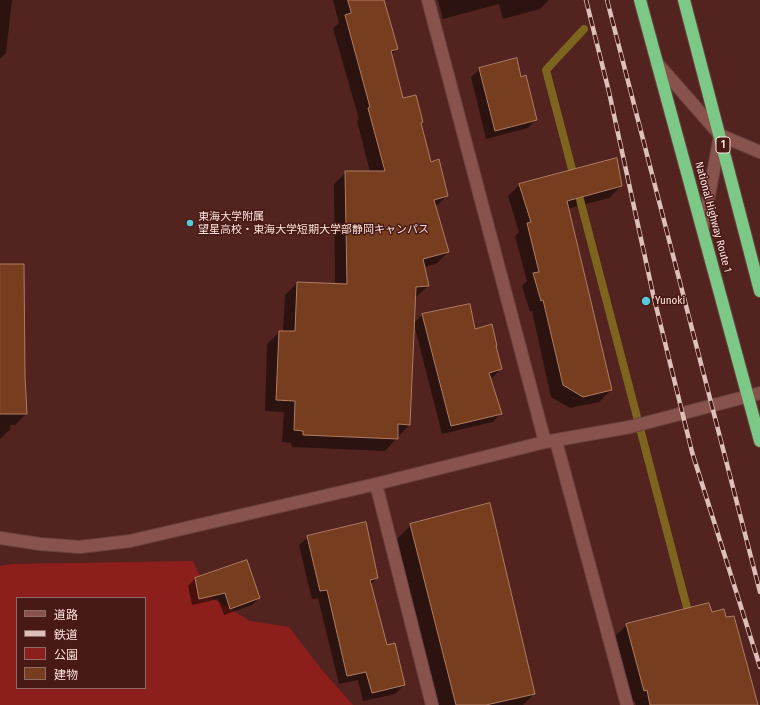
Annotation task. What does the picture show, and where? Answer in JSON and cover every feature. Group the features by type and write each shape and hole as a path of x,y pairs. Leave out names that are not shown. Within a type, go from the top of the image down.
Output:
{"highway":[{"name":"National Highway Route 1","path":"640,0 760,441"},
{"name":"1","path":"684,0 760,291"}],"street":[{"path":"428,0 550,442 627,705"},
{"path":"657,63 720,135 760,152"},
{"path":"702,227 720,135"},
{"path":"0,538 40,544 80,547 130,541 550,442 630,427 760,393"},
{"path":"376,484 432,705"}],"green space":[{"path":"193,561 209,596 250,621 289,627 322,670 353,705 0,705 0,566 12,564"}],"building":[{"path":"348,0 384,0 398,49 391,51 403,98 416,95 423,122 421,123 431,162 439,159 448,196 434,200 449,252 423,259 429,286 416,287 410,425 398,424 398,439 303,435 303,431 294,430 295,401 276,400 279,331 295,331 297,282 347,284 345,171 385,171 368,108 370,107 345,15 351,13"},
{"path":"517,58 521,77 526,75 537,120 495,131 479,68"},
{"path":"617,158 622,186 567,201 612,390 583,397 563,385 543,300 541,301 533,273 539,272 527,223 531,222 519,184"},
{"path":"0,264 24,264 25,376 27,414 0,414"},
{"path":"470,304 475,329 492,324 502,369 489,373 502,414 451,426 422,314"},
{"path":"490,503 535,694 486,705 456,705 410,524"},
{"path":"366,522 378,578 370,580 387,645 395,643 405,685 372,693 366,672 347,676 327,590 320,591 307,536"},
{"path":"247,560 260,598 230,609 225,593 199,599 195,578"},
{"path":"709,603 712,612 724,609 726,617 734,616 758,705 650,705 647,690 644,691 626,624"}],"waterway":[{"path":"584,29 546,70 690,619"}],"railway":[{"path":"586,0 609,92 653,294 692,452 760,667"},
{"path":"607,0 760,592"}],"place":[{"name":"東海大学附属 望星高校・東海大学短期大学部静岡キャンパス","path":"190,223"},
{"name":"Yunoki","path":"646,301"}]}
